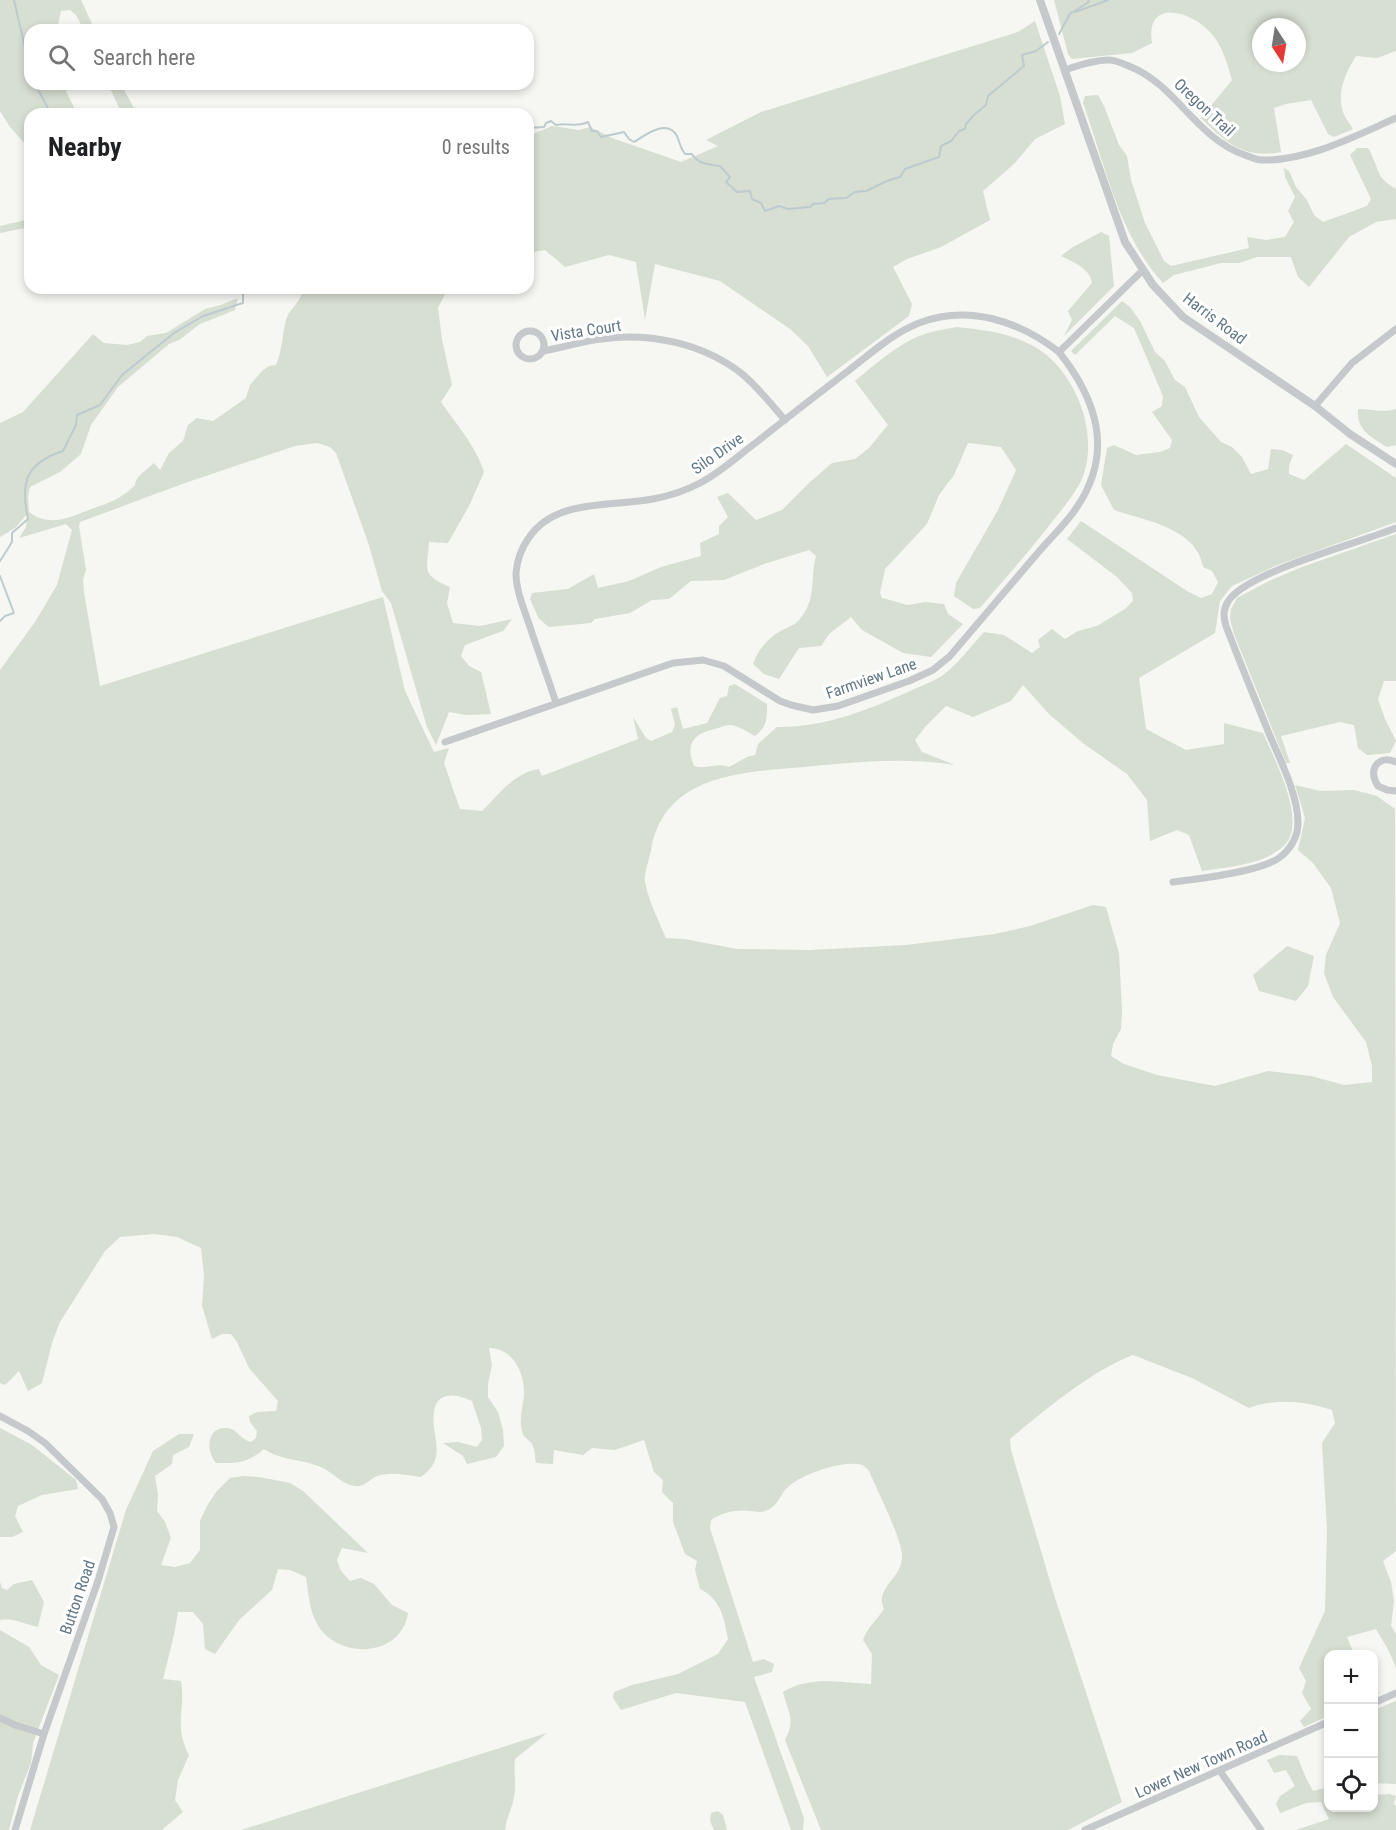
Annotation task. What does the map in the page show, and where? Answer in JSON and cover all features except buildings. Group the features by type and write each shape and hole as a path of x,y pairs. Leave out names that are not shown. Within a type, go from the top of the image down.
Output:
{"street":[{"name":"Harris Road","path":"1040,0 1125,242 1153,285 1183,317 1396,464"},
{"name":"Oregon Trail","path":"1065,70 1085,63 1110,60 1142,71 1164,87 1215,139 1235,152 1260,160 1289,157 1318,149 1396,118"},
{"path":"1059,352 1143,270"},
{"name":"Silo Drive","path":"556,703 522,603 517,581 518,562 522,549 543,522 562,512 653,499 686,490 712,476 879,347 904,331 933,319 964,315 995,319 1031,333 1059,352"},
{"path":"1315,406 1352,363 1396,329"},
{"name":"Vista Court","path":"543,351 542,338 535,332 526,332 517,341 517,351 523,358 537,358 543,351 589,340 622,337 658,339 682,345 714,356 742,374 785,420"},
{"name":"Farmview Lane","path":"445,742 664,666 690,661 715,662 780,701 813,710 838,706 933,670 950,656 1072,514 1085,494 1095,471 1098,440 1094,413 1077,376 1059,352"},
{"path":"1173,882 1206,878 1259,866 1279,858 1290,847 1297,833 1297,815 1291,791 1226,626 1223,614 1227,602 1240,589 1263,577 1396,528"},
{"path":"1396,762 1389,759 1383,760 1374,767 1372,772 1378,786 1396,791"},
{"name":"Button Road","path":"0,1416 45,1443 102,1499 110,1513 114,1527 98,1581 44,1734 15,1830"},
{"path":"1378,1701 1396,1694"},
{"path":"0,1718 44,1734"},
{"name":"Lower New Town Road","path":"1085,1830 1324,1724"},
{"path":"1220,1771 1260,1830"}],"shaded area":[{"path":"0,0 81,0 92,24 81,24 70,10 61,11 58,24 24,24 24,90 66,90 74,108 24,108 24,142 0,111"},
{"path":"1054,0 1396,0 1396,51 1377,58 1356,56 1343,83 1341,105 1353,129 1334,137 1328,134 1311,100 1286,104 1274,108 1281,152 1256,153 1236,147 1201,118 1232,80 1224,55 1215,38 1202,24 1191,18 1170,12 1162,14 1155,20 1152,29 1152,43 1132,53 1072,59 1068,54"},
{"path":"1035,21 1060,96 1065,124 1035,139 1015,163 983,191 990,220 941,247 907,259 893,267 912,304 909,316 827,377 808,346 790,329 720,281 655,264 645,320 636,262 609,255 565,267 545,250 534,252 534,134 552,126 579,130 590,127 612,138 681,162 718,146 706,140 761,112 1018,32"},
{"path":"111,90 124,90 134,108 119,108"},
{"path":"1098,95 1119,145 1127,156 1131,180 1145,223 1164,261 1171,266 1249,248 1247,237 1266,240 1285,237 1294,222 1288,211 1295,197 1285,177 1284,168 1289,171 1296,187 1307,200 1314,215 1323,222 1367,206 1371,199 1350,155 1357,148 1368,148 1381,176 1396,189 1396,219 1376,222 1349,237 1309,287 1298,277 1291,257 1257,257 1239,263 1221,263 1174,275 1163,283 1135,243 1114,198 1083,103 1085,96"},
{"path":"24,220 24,228 0,233 0,226"},
{"path":"1101,232 1109,236 1114,286 1064,336 1072,320 1068,311 1092,283 1084,269 1061,256"},
{"path":"302,294 445,294 438,308 452,385 441,402 471,444 484,472 470,504 448,543 429,542 427,566 434,579 450,587 447,603 453,623 480,626 512,619 503,631 465,645 461,656 469,666 481,672 491,714 466,715 449,712 436,745 427,727 391,603 382,591 368,542 336,453 330,447 317,443 295,446 80,522 86,570 83,580 84,592 100,686 383,597 405,691 434,752 449,748 444,763 460,809 482,811 515,779 530,771 539,769 542,776 638,739 633,717 646,738 651,741 672,732 675,725 671,709 677,707 683,729 707,723 720,698 727,696 729,686 735,684 767,704 764,726 755,736 732,725 701,734 696,737 691,746 690,752 694,766 729,767 755,755 758,744 777,727 794,727 828,721 878,705 931,682 954,665 984,632 1004,635 1032,653 1040,647 1038,640 1052,629 1065,639 1078,631 1097,626 1125,609 1133,601 1132,593 1117,577 1067,539 1081,521 1187,591 1201,598 1212,594 1218,582 1212,571 1203,567 1199,554 1191,543 1168,528 1114,510 1101,485 1107,448 1114,445 1136,455 1160,452 1170,448 1172,440 1152,412 1162,406 1163,396 1134,328 1115,316 1075,355 1071,351 1122,301 1130,307 1140,321 1155,352 1165,361 1175,380 1185,387 1199,417 1221,442 1232,447 1242,457 1251,474 1268,469 1271,449 1282,450 1293,455 1289,474 1304,480 1346,444 1396,478 1396,522 1275,566 1232,586 1220,601 1215,633 1139,678 1146,729 1186,750 1224,744 1224,723 1263,733 1286,788 1292,818 1292,831 1287,842 1268,856 1242,865 1202,871 1189,835 1177,830 1150,841 1147,800 1127,774 1084,744 1049,714 1023,685 1011,701 973,717 946,706 925,727 915,740 922,752 955,765 917,761 880,761 756,771 709,782 689,792 671,806 659,825 645,878 646,889 666,938 737,949 810,950 906,945 995,934 1030,926 1093,905 1106,907 1119,953 1122,1010 1121,1029 1113,1044 1111,1056 1124,1064 1157,1075 1215,1086 1268,1071 1311,1076 1344,1085 1372,1082 1372,1066 1366,1042 1333,997 1324,973 1326,955 1340,923 1331,888 1313,863 1298,850 1305,818 1295,785 1320,791 1354,790 1377,796 1395,809 1396,1551 1383,1561 1391,1582 1394,1601 1391,1626 1396,1634 1396,1668 1376,1629 1347,1637 1352,1650 1324,1650 1324,1718 1304,1727 1300,1721 1311,1709 1302,1693 1306,1681 1299,1668 1325,1611 1327,1529 1322,1443 1335,1423 1332,1410 1312,1404 1290,1402 1269,1403 1249,1408 1192,1378 1133,1355 1085,1381 1010,1439 1011,1450 1055,1598 1122,1802 1068,1830 821,1830 785,1740 791,1721 783,1692 804,1683 815,1682 871,1684 872,1654 863,1640 884,1609 883,1595 898,1570 902,1555 893,1526 869,1470 862,1465 844,1464 822,1469 801,1478 784,1491 776,1504 769,1509 761,1512 741,1510 730,1512 711,1520 710,1528 753,1662 764,1659 774,1664 772,1672 754,1677 804,1818 803,1830 791,1830 745,1702 676,1693 621,1710 613,1698 614,1692 632,1685 678,1674 718,1654 728,1639 723,1617 713,1598 700,1589 695,1570 697,1561 685,1554 673,1522 673,1503 662,1492 663,1480 654,1472 644,1440 615,1450 592,1448 583,1455 554,1450 553,1464 536,1463 533,1446 522,1429 524,1387 520,1370 505,1352 489,1348 492,1365 488,1397 498,1412 503,1430 504,1446 496,1457 467,1464 463,1456 443,1443 458,1442 477,1447 482,1440 481,1428 472,1401 449,1396 439,1400 436,1404 433,1420 436,1454 434,1462 421,1477 386,1474 375,1477 363,1485 354,1486 318,1466 278,1456 264,1449 242,1461 216,1463 210,1447 215,1431 220,1428 231,1429 251,1442 256,1438 257,1431 250,1422 249,1416 257,1412 276,1411 278,1401 249,1368 231,1334 222,1334 212,1339 202,1306 204,1275 201,1248 177,1237 154,1234 120,1237 105,1251 60,1322 42,1383 28,1391 19,1371 5,1385 0,1383 0,670 35,622 57,585 72,530 66,524 19,538 26,527 28,513 15,528 0,537 0,423 23,412 93,334 104,343 127,345 140,342 147,336 166,333 205,309 238,298 235,310 200,324 179,340 169,344 118,387 91,425 81,454 60,472 30,487 28,496 29,512 37,517 52,520 68,518 113,501 133,487 139,477 154,463 160,470 169,453 183,441 188,425 197,418 213,421 246,398 250,385 262,371 269,366 276,365 287,317"},
{"path":"957,327 1016,338 1035,347 1050,358 1063,372 1082,408 1087,427 1088,447 1086,466 1080,483 1069,500 980,608 973,609 954,596 956,583 998,510 1016,470 1001,447 968,443 954,475 939,495 927,524 885,569 880,593 882,598 908,605 925,602 944,604 948,614 963,624 931,657 903,653 862,630 851,617 829,634 821,646 799,648 779,679 764,674 753,664 760,650 767,641 798,621 809,602 816,556 809,550 724,580 691,581 669,599 652,600 630,613 595,619 591,623 549,627 539,619 530,599 532,593 568,589 594,574 598,588 629,581 661,567 701,556 700,543 719,534 719,526 728,517 717,497 728,493 756,520 782,510 832,463 855,459 869,448 888,425 855,381 908,341 931,332"},
{"path":"1358,409 1382,411 1396,409 1396,445 1387,447 1366,432 1359,422"},
{"path":"1396,534 1396,681 1384,681 1378,699 1396,741 1390,753 1367,755 1358,748 1354,725 1340,722 1281,736 1290,763 1286,763 1234,634 1230,619 1231,609 1237,598 1271,580"},
{"path":"1287,946 1314,956 1308,986 1296,1001 1259,991 1253,975"},
{"path":"0,1428 32,1445 76,1480 78,1489 42,1495 18,1506 15,1516 23,1532 12,1537 0,1537"},
{"path":"179,1434 194,1434 189,1447 173,1455 172,1464 155,1476 158,1495 157,1511 165,1522 171,1538 161,1565 175,1567 190,1563 200,1550 200,1521 207,1506 216,1492 230,1478 259,1477 290,1483 303,1491 368,1553 342,1548 337,1560 341,1571 350,1581 361,1578 374,1584 392,1605 408,1613 404,1627 395,1638 384,1645 357,1649 344,1646 331,1640 317,1624 310,1604 306,1577 290,1570 278,1569 272,1590 239,1620 215,1654 205,1649 203,1624 193,1612 178,1612 163,1679 181,1681 181,1726 184,1744 189,1755 178,1780 175,1800 183,1812 162,1830 30,1830 126,1510 153,1451"},
{"path":"32,1580 44,1602 38,1627 14,1620 0,1620 0,1582 2,1588 7,1590 14,1584"},
{"path":"0,1630 29,1647 41,1665 59,1675 33,1743 31,1763 18,1796 9,1830 0,1830"},
{"path":"1396,1701 1396,1784 1378,1783 1378,1708"},
{"path":"547,1733 515,1759 515,1792 505,1830 241,1830"},
{"path":"1280,1755 1297,1756 1313,1791 1324,1788 1324,1808 1321,1802 1306,1803 1280,1813 1276,1804 1280,1796 1295,1786 1286,1770 1274,1773 1267,1760"},
{"path":"1378,1795 1396,1796 1394,1804 1396,1806 1396,1830 1296,1830 1329,1819 1326,1812 1378,1812"},
{"path":"718,1811 723,1815 727,1830 714,1830 710,1821 711,1813"}],"waterway":[{"path":"14,0 24,43"},
{"path":"1059,34 1070,14 1089,2 1088,0"},
{"path":"1075,12 1108,0"},
{"path":"534,128 544,127 551,121 556,125 580,125 588,122 592,131 597,131 601,137 624,132 634,142 656,130 668,128 677,136 685,154 692,154 704,163 720,166 730,177 726,182 737,192 750,191 752,199 761,203 765,211 779,206 788,209 810,207 829,199 846,198 855,192 866,191 900,177 905,169 939,157 941,146 951,141 959,131 965,129 966,124 986,105 988,96 1024,66 1022,55 1036,51 1048,42"},
{"path":"38,90 48,108"},
{"path":"0,561 12,542 12,533 28,519 25,494 29,476 41,461 63,451 76,425 77,415 100,405 122,375 174,333 203,316 243,303 243,294"},
{"path":"0,576 14,613 5,616 0,621"}]}
